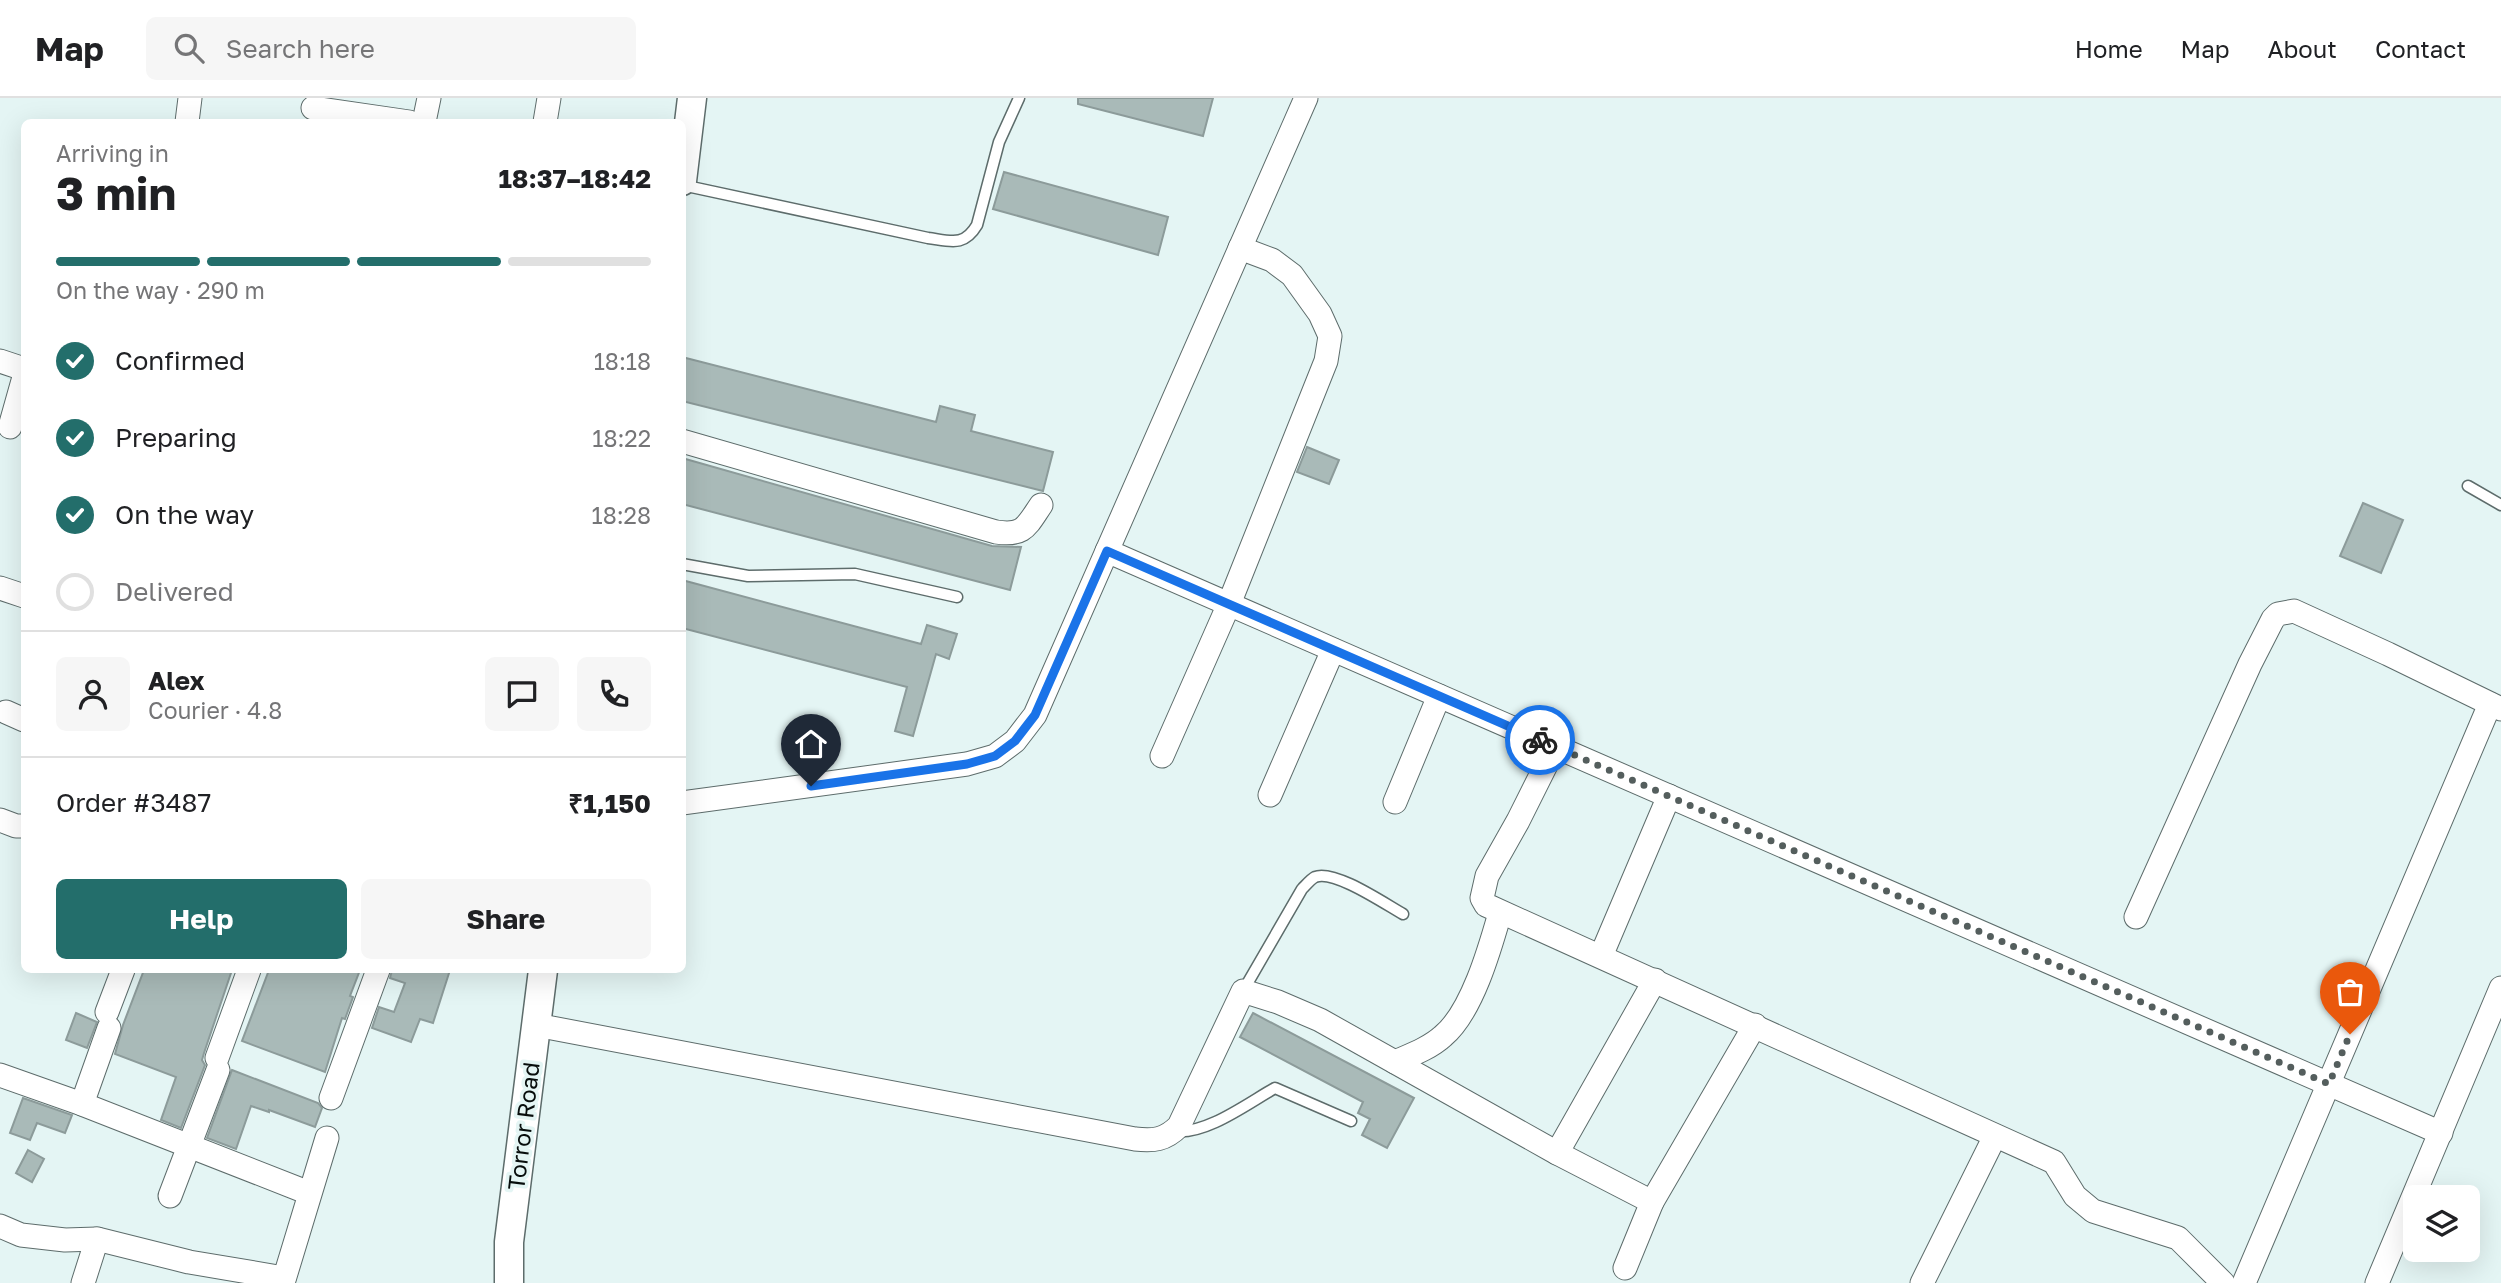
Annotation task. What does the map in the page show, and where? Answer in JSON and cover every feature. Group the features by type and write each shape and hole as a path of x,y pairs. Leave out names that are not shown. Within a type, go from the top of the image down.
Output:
{"street":[{"path":"187,119 190,98"},
{"path":"425,119 429,98"},
{"path":"546,119 549,98"},
{"path":"686,149 692,98"},
{"path":"686,802 940,770 995,756 1015,741 1035,715 1306,98"},
{"path":"313,110 385,119"},
{"path":"1162,756 1229,604 1326,361 1330,336 1320,314 1292,275 1272,260 1240,248"},
{"path":"0,361 21,368"},
{"path":"10,427 21,388"},
{"path":"686,443 996,532 1013,534 1025,529 1041,505"},
{"path":"1107,551 2441,1133"},
{"path":"0,588 21,595"},
{"path":"2136,917 2250,664 2278,614 2294,611 2496,707 2244,1283"},
{"path":"1270,795 1333,650"},
{"path":"1395,802 1439,696"},
{"path":"1555,747 1482,889 1482,898 1486,905 2054,1162 2075,1196 2093,1211 2178,1238 2223,1283"},
{"path":"1601,956 1668,796"},
{"path":"0,820 21,826"},
{"path":"1395,1062 1428,1047 1445,1035 1462,1013 1487,957 1500,913"},
{"path":"82,1104 122,973"},
{"path":"170,1196 248,973"},
{"path":"331,1097 377,973"},
{"name":"Torror Road","path":"509,1283 509,1242 543,973"},
{"path":"1557,1153 1655,980"},
{"path":"2377,1283 2501,988"},
{"path":"536,1025 1156,1141 1174,1131 1188,1111 1243,991 1320,1020 1557,1153 1652,1202"},
{"path":"1625,1268 1652,1202 1755,1025"},
{"path":"0,1075 82,1104 309,1193"},
{"path":"1922,1283 1995,1136"},
{"path":"0,1226 22,1235 46,1239 97,1239 187,1272 283,1280 327,1138"},
{"path":"83,1283 97,1239"}],"lane":[{"path":"686,184 928,238 959,241 971,234 977,225 999,142 1019,98"},
{"path":"2468,486 2501,505"},
{"path":"686,565 748,576 855,574 957,597"},
{"path":"1243,991 1302,888 1315,877 1325,876 1341,880 1403,914"},
{"path":"1174,1131 1189,1133 1275,1088 1351,1121"}],"building":[{"path":"1078,98 1213,98 1203,136 1078,104"},
{"path":"1004,172 1168,217 1158,255 993,209"},
{"path":"686,358 936,422 940,406 975,415 971,431 1053,452 1043,491 686,402"},
{"path":"1307,447 1339,460 1329,484 1297,472"},
{"path":"686,459 992,546 1021,547 1010,590 686,505"},
{"path":"2363,503 2403,520 2381,573 2340,556"},
{"path":"686,581 921,644 927,625 957,634 949,659 936,654 913,736 895,731 907,687 686,629"},
{"path":"143,973 231,973 202,1060 205,1065 181,1128 161,1120 176,1077 115,1054"},
{"path":"268,973 359,973 350,996 353,997 345,1019 342,1018 325,1072 242,1041"},
{"path":"391,973 449,973 433,1023 420,1019 411,1042 372,1028 379,1007 394,1012 405,983 390,978"},
{"path":"76,1013 97,1022 87,1048 66,1040"},
{"path":"1253,1013 1414,1098 1387,1148 1362,1135 1370,1119 1358,1113 1363,1102 1240,1037"},
{"path":"232,1070 318,1103 322,1108 315,1127 251,1106 236,1149 207,1138"},
{"path":"23,1098 72,1115 65,1133 37,1123 30,1140 10,1133"},
{"path":"28,1150 44,1159 32,1182 16,1173"}],"way so far":[{"path":"1540,740 2329,1084 2350,1034"}],"route":[{"path":"811,786 940,770 995,756 1015,741 1035,715 1107,551 1540,740"}]}
